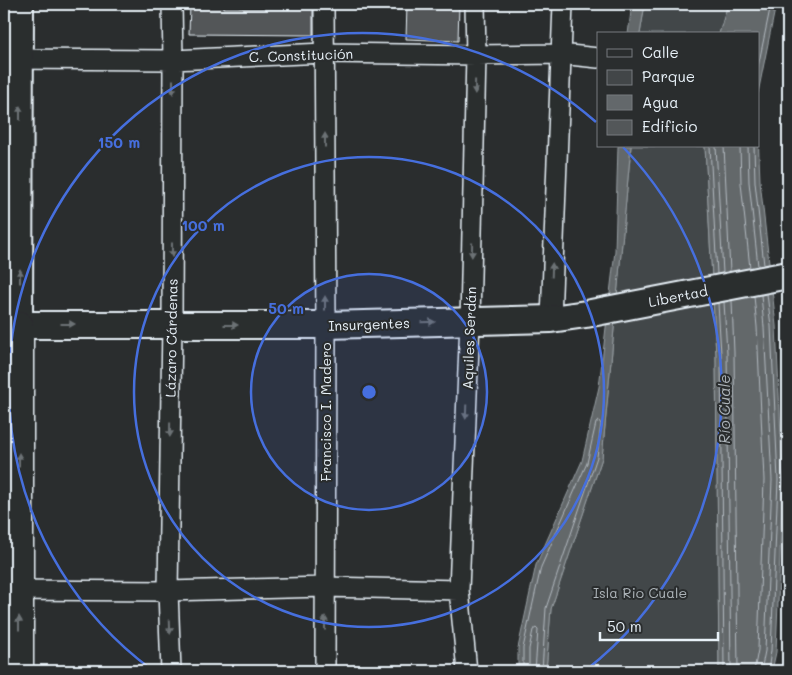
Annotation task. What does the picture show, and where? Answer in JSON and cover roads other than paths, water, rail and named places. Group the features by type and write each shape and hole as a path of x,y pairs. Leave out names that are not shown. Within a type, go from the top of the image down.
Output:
{"main road":[{"path":"19,671 12,590 12,59 20,4"},
{"name":"Libertad","path":"568,317 788,276"},
{"name":"Insurgentes","path":"12,325 172,324 326,326 568,317"}],"street":[{"name":"Lázaro Cárdenas","path":"171,671 168,591 172,324 172,4"},
{"name":"Francisco I. Madero","path":"324,4 326,326 325,671"},
{"name":"Aquiles Serdán","path":"467,671 459,590 470,321 476,55 475,4"},
{"path":"563,4 560,54 568,317"},
{"name":"C. Constitución","path":"12,59 173,60 324,53 560,54 597,58"},
{"path":"12,590 168,591 325,587 459,590"}],"water":[{"path":"632,4 645,4 640,32 628,32"},
{"path":"728,4 776,4 760,83 760,32 720,32"},
{"path":"618,148 631,148 602,458 551,609 546,671 518,671 518,648 536,565 582,461 599,387 615,251"},
{"name":"Río Cuale","path":"705,148 759,148 760,181 776,326 783,480 776,652 772,671 719,671 716,354"}],"park label":[{"name":"Isla Rio Cuale","path":"640,592"}]}
